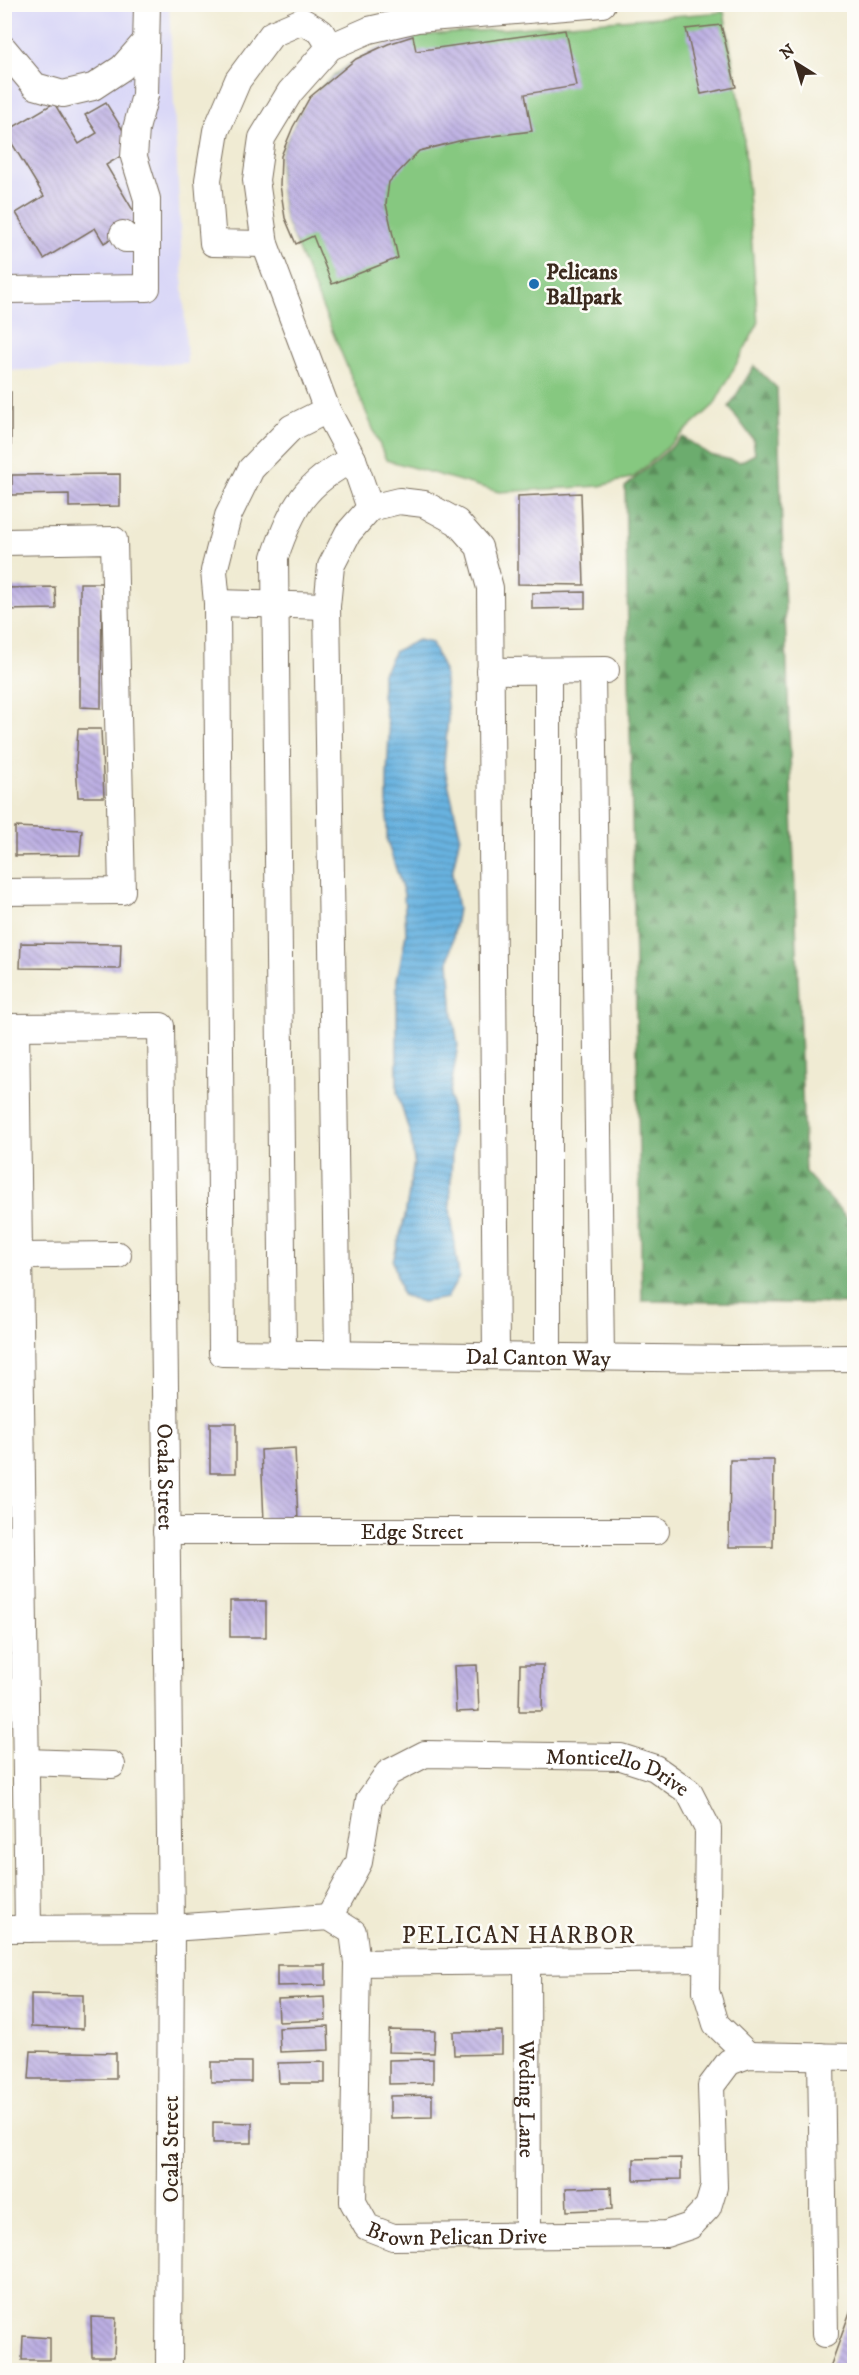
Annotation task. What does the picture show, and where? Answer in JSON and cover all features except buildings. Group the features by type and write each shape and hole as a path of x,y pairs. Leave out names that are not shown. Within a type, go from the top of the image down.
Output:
{"street":[{"path":"4,288 7,290 147,288 135,237 147,198 135,157 136,129 145,95 147,4"},
{"path":"370,508 353,459 327,410 265,244 256,180 262,138 290,92 330,48 369,30 417,19 552,6 602,4"},
{"path":"265,244 213,243 208,180 216,131 238,80 272,34 302,21 321,32 330,48"},
{"path":"4,49 35,86 63,94 93,87 122,68 145,42"},
{"path":"327,410 291,428 251,469 228,516 214,571 217,603 327,606"},
{"path":"283,1354 275,556 287,523 306,491 330,470 353,459"},
{"path":"338,1354 327,606 331,566 348,533 370,508 399,501 424,504 457,522 479,548 490,588 496,1356"},
{"path":"4,542 114,540 122,891 4,892"},
{"name":"Dal Canton Way","path":"217,603 222,1353 601,1358 855,1358"},
{"path":"548,670 548,1357"},
{"path":"490,671 599,670 601,1358"},
{"name":"Ocala Street","path":"10,1027 161,1026 171,1928 169,2370"},
{"path":"10,1027 19,1256 12,1296 14,1608 26,1762 16,1929 171,1928 329,1917"},
{"path":"19,1256 118,1255"},
{"name":"Edge Street","path":"166,1531 656,1531"},
{"name":"Monticello Drive","path":"329,1917 359,1862 369,1800 388,1773 425,1754 621,1757 655,1768 689,1792 708,1829 706,1991 716,2024 748,2055"},
{"path":"26,1762 112,1765"},
{"name":"Brown Pelican Drive","path":"329,1917 353,1932 357,1963 353,2202 367,2227 393,2238 666,2234 690,2226 708,2207 714,2187 711,2086 729,2062 748,2055"},
{"path":"357,1963 706,1959"},
{"name":"Weding Lane","path":"527,1961 528,2235"},
{"path":"748,2055 855,2057"},
{"path":"821,2056 825,2334"}],"shaded area":[{"path":"4,5 169,5 187,363 5,371"}],"green space":[{"name":"Pelicans Ballpark","path":"724,12 742,114 758,324 714,405 634,477 600,486 499,492 386,460 285,218 280,180 282,155 300,114 312,97 340,70 375,50 413,36"},
{"path":"754,366 777,388 805,1172 854,1225 854,1304 642,1301 625,487 683,437 710,455 740,462 755,454 753,439 729,407"}],"water":[{"path":"418,640 432,643 444,671 448,718 444,765 460,835 452,874 458,909 449,961 458,1045 450,1094 453,1126 450,1208 459,1277 447,1298 422,1302 402,1295 393,1261 405,1216 414,1161 411,1138 397,1092 397,979 406,934 404,894 387,841 389,734 382,695 382,675 395,651"}],"place":[{"name":"Pelicans Ballpark","path":"534,284"}],"district":[{"name":"PELICAN HARBOR","path":"519,1935"}]}
